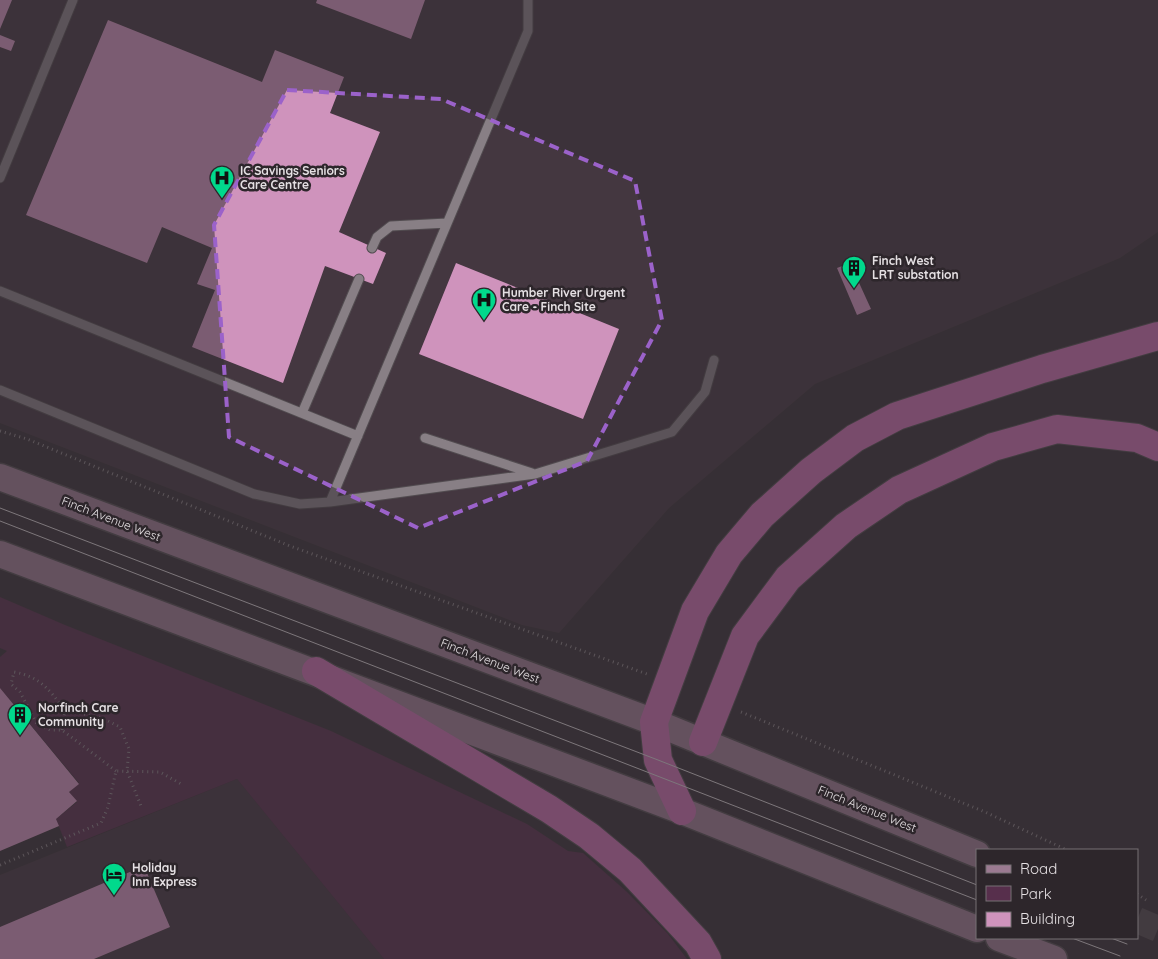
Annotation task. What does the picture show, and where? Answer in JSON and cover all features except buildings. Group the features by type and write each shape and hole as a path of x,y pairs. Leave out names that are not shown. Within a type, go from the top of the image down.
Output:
{"highway":[{"path":"682,811 658,760 654,722 696,611 729,554 762,515 811,471 856,438 897,416 1042,369 1158,336"},
{"path":"703,742 745,636 788,578 846,526 899,490 993,447 1057,429 1137,438 1158,447"},
{"path":"316,672 549,809 589,836 630,870 698,943 707,959"}],"main road":[{"name":"Finch Avenue West","path":"0,477 654,722 976,854"},
{"path":"0,554 682,811 976,929"},
{"path":"1002,939 1054,959"}],"lane":[{"path":"0,178 73,0"},
{"path":"330,502 528,31 528,0"},
{"path":"372,248 377,237 391,226 447,224"},
{"path":"302,413 359,279"},
{"path":"0,291 358,436"},
{"path":"0,390 254,494 300,504 330,502 535,474 672,432 705,392 714,360"},
{"path":"425,438 535,474"}],"path":[{"path":"0,431 26,439 290,546 632,668"},
{"path":"141,806 127,771 129,749 120,727 102,718 65,710 53,695 32,675 14,672 11,684 20,692 37,724 50,730 62,730 116,771 127,771 160,772 181,784"},
{"path":"62,730 65,710"},
{"path":"744,713 984,812 1065,849"},
{"path":"0,866 101,822 108,807 116,771"},
{"path":"1138,895 1146,900"}],"highlighted area":[{"path":"287,90 441,99 635,181 662,320 587,461 418,528 229,437 214,225"}],"shaded area":[{"name":"Humber River Urgent Care - Finch Site","path":"0,0 1158,0 1158,232 1120,258 815,384 669,508 559,633 522,625 0,423"},
{"path":"237,779 384,959 0,959 0,875"}],"green space":[{"path":"0,597 65,625 331,731 527,824 568,851 583,853 627,892 668,934 687,959 384,959 237,779 67,847 56,819 77,802 69,792 79,783 0,688 0,657 7,651 0,648"}],"tunnel":[{"path":"1138,920 1158,929"}],"tram line":[{"path":"0,508 658,760 976,885"},
{"path":"0,521 976,900"},
{"path":"1075,939 1120,956"},
{"path":"1114,939 1127,944"}],"place":[{"name":"IC Savings Seniors Care Centre","path":"222,199"},
{"name":"Finch West LRT substation","path":"854,289"},
{"name":"Humber River Urgent Care - Finch Site","path":"484,321"},
{"name":"Norfinch Care Community","path":"20,736"},
{"name":"Holiday Inn Express","path":"114,896"}]}
